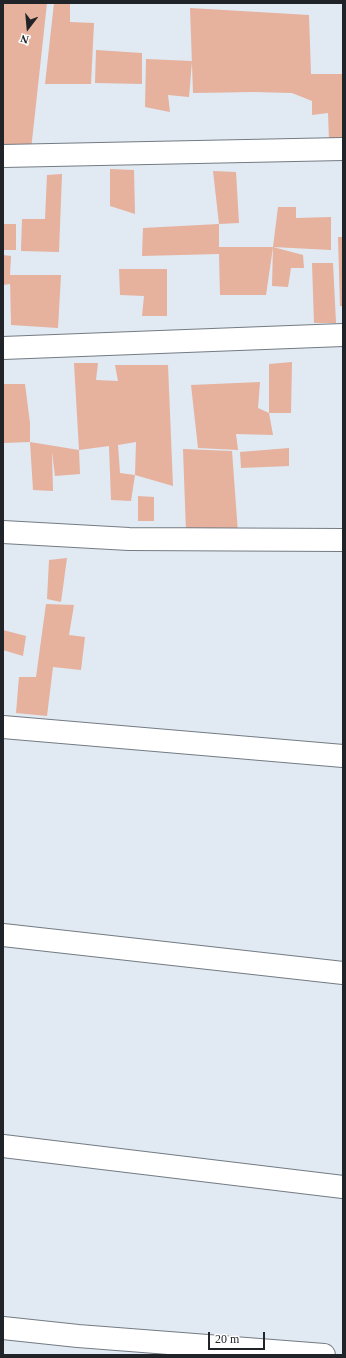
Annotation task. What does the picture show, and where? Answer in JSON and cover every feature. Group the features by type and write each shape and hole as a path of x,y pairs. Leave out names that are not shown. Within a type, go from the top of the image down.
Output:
{"street":[{"path":"3,156 343,149"},
{"path":"3,348 343,335"},
{"path":"3,532 129,539 343,540"},
{"path":"3,727 343,756"},
{"path":"3,935 343,974"},
{"path":"3,1146 343,1187"},
{"path":"3,1328 78,1336 324,1355"}],"building":[{"path":"3,3 47,3 31,150 3,148"},
{"path":"54,3 70,3 70,22 94,23 91,84 45,84"},
{"path":"190,8 309,15 311,74 343,74 343,141 329,140 328,113 312,115 312,101 292,93 193,93"},
{"path":"96,50 142,53 142,84 95,83"},
{"path":"146,59 192,61 189,97 168,95 170,112 145,107"},
{"path":"110,169 134,170 135,214 110,206"},
{"path":"213,171 236,172 239,223 219,224"},
{"path":"62,174 59,252 21,251 22,219 45,219 47,175"},
{"path":"278,207 296,207 296,218 331,217 331,250 273,247"},
{"path":"3,224 16,224 16,250 3,250"},
{"path":"219,224 219,247 273,247 266,295 220,295 219,254 142,256 143,228"},
{"path":"338,237 343,237 343,306 340,306"},
{"path":"273,247 303,255 304,268 291,268 288,287 272,286"},
{"path":"3,255 11,256 10,275 61,275 58,328 11,325 10,280 10,284 3,285"},
{"path":"312,263 333,263 336,323 314,323"},
{"path":"119,269 167,269 167,316 142,316 144,296 120,295"},
{"path":"292,362 291,413 269,413 269,364"},
{"path":"74,363 98,363 96,380 118,381 115,365 168,365 173,486 135,475 131,501 111,500 109,446 79,450","holes":["136,442 135,475 120,473 118,445"]},
{"path":"260,382 258,408 269,413 273,435 236,434 238,450 198,448 191,385"},
{"path":"3,384 25,384 30,423 30,442 3,443"},
{"path":"30,442 79,450 80,474 55,476 52,452 53,491 33,490"},
{"path":"289,448 289,466 241,468 240,452"},
{"path":"183,449 232,451 238,533 186,532"},
{"path":"138,496 154,497 154,521 138,521"},
{"path":"67,558 61,602 47,599 49,560"},
{"path":"46,604 74,605 69,635 85,637 81,670 53,667 47,716 16,713 19,677 36,677"},
{"path":"3,630 26,636 23,656 3,650"}]}
